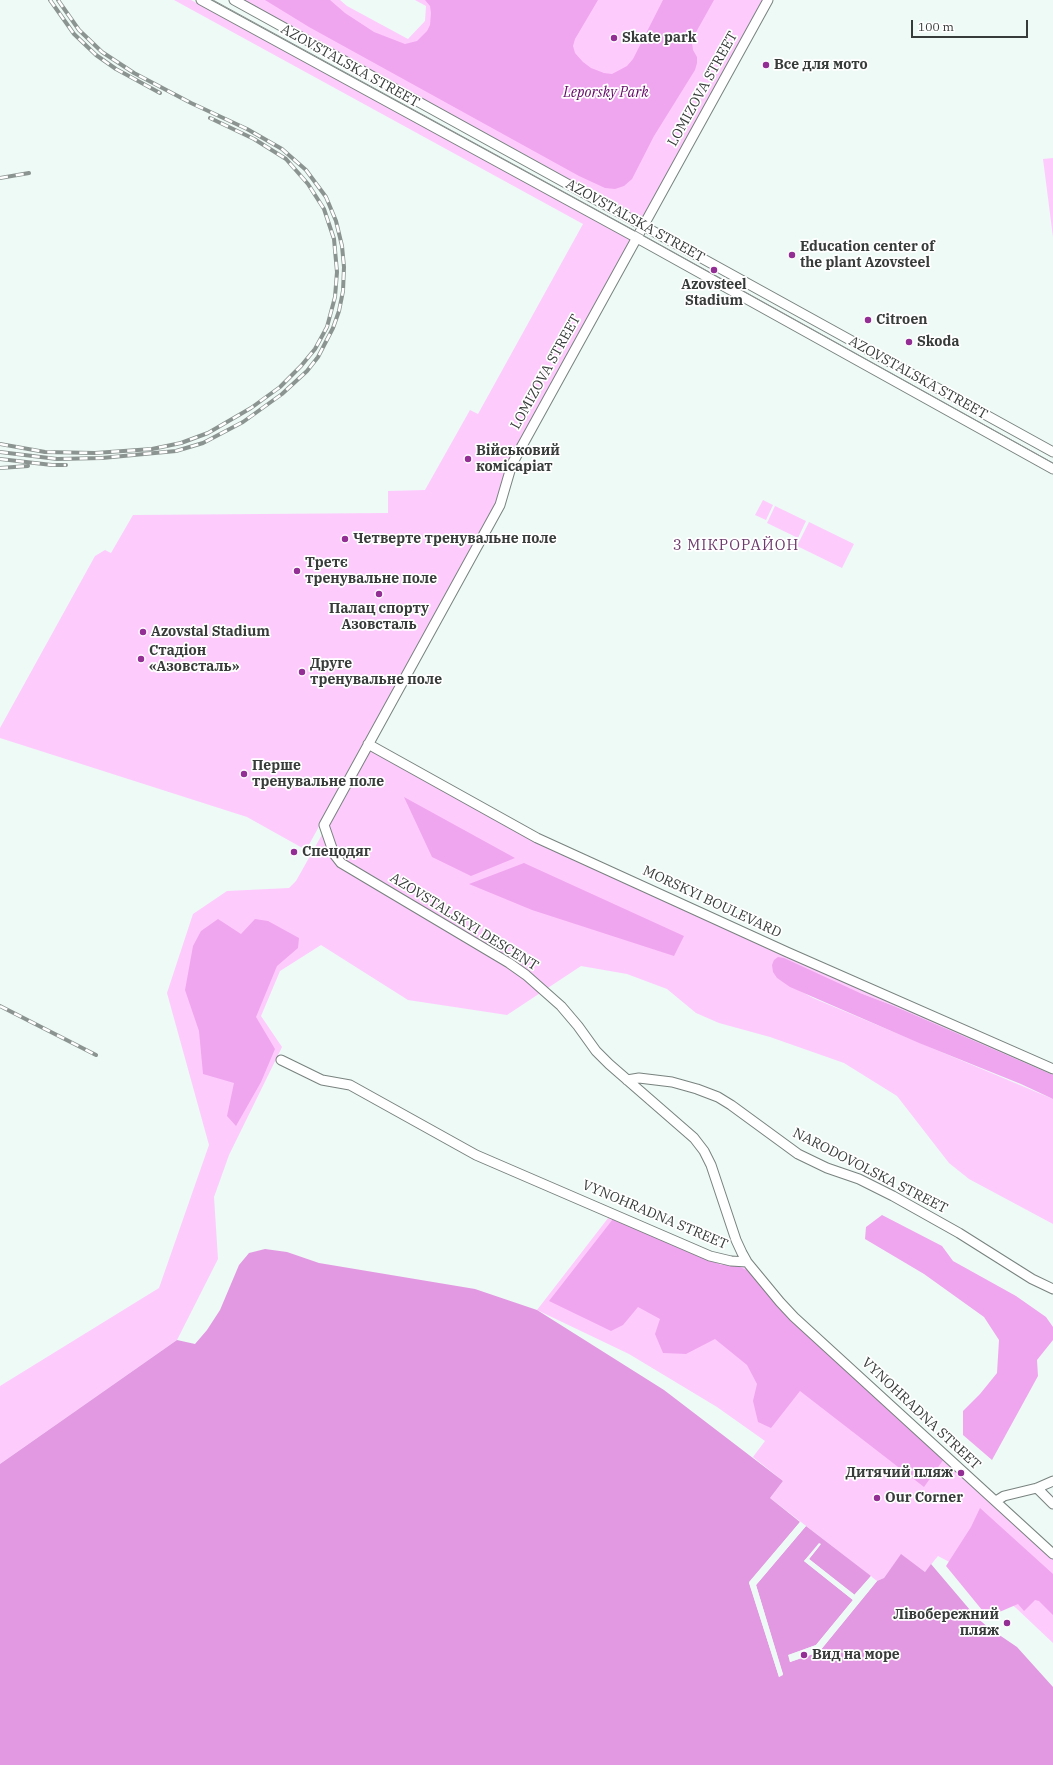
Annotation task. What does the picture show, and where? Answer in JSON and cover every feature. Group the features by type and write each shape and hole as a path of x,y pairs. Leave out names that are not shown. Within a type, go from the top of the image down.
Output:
{"street":[{"name":"AZOVSTALSKA STREET","path":"201,0 636,238 1053,470"},
{"name":"AZOVSTALSKA STREET","path":"234,0 1053,452"},
{"name":"LOMIZOVA STREET","path":"324,825 500,505 512,464 768,0"},
{"name":"MORSKYI BOULEVARD","path":"368,744 537,838 787,952 1053,1069"},
{"name":"AZOVSTALSKYI DESCENT","path":"324,825 334,854 341,863 509,963 526,975 562,1006 596,1051 694,1138 704,1151 716,1179 736,1240 747,1262"},
{"name":"VYNOHRADNA STREET","path":"281,1060 322,1080 350,1084 476,1155 710,1256 730,1261 747,1262 794,1317 1053,1554"},
{"name":"NARODOVOLSKA STREET","path":"627,1080 639,1078 672,1082 718,1097 798,1154 827,1168 859,1179 893,1196 959,1233 1032,1279 1053,1289"},
{"path":"996,1502 1004,1496 1036,1488 1053,1481"},
{"path":"1036,1488 1053,1504"}],"green space":[{"path":"174,0 191,0 631,240 496,506 306,850 247,817 0,738 0,728 95,556 105,550 111,553 133,515 388,513 388,491 425,490 470,410 478,414 583,224"},
{"name":"Leporsky Park","path":"242,0 340,0 347,6 408,39 425,21 426,6 415,0 765,0 644,220"},
{"name":"Leporsky Park","path":"265,0 330,0 345,13 374,32 405,44 417,41 427,31 430,25 430,6 425,0 598,0 575,39 573,46 575,53 591,68 604,73 612,74 627,66 633,59 663,0 714,0 695,34 692,43 693,50 697,57 695,70 654,136 632,179 624,186 615,189 605,188 579,176 309,27"},
{"path":"1053,158 1053,237 1043,159"},
{"path":"763,500 773,505 766,520 755,515"},
{"path":"775,506 806,521 798,538 767,523"},
{"path":"809,522 854,544 842,568 797,546"},
{"path":"370,749 536,842 1053,1072 1053,1075 894,1006 860,993 777,978 813,998 1053,1099 1053,1224 969,1179 949,1163 897,1096 844,1063 770,1037 719,1023 696,1013 667,989 627,974 581,966 507,1015 408,1000 321,945 280,971 261,1016 282,1047 229,1155 214,1197 218,1259 177,1340 0,1464 0,1386 159,1288 209,1145 167,993 193,914 227,891 289,888 296,881"},
{"path":"404,797 515,858 471,876 432,857"},
{"path":"524,863 684,936 674,956 532,910 469,884"},
{"path":"218,919 241,934 255,919 268,921 299,938 298,948 277,966 256,1017 275,1049 261,1082 236,1126 227,1116 234,1083 203,1074 199,1031 185,990 193,946 201,931"},
{"path":"778,957 784,958 860,993 894,1006 1053,1075 1053,1099 1021,1084 919,1043 790,987 777,978 773,972 772,965 774,960"},
{"path":"612,1213 710,1256 747,1262 780,1302 1053,1554 1053,1643 1016,1608 976,1576 938,1556 925,1572 901,1555 884,1578 877,1581 770,1498 783,1481 753,1457 765,1441 717,1407 629,1354 537,1310"},
{"path":"882,1215 942,1246 953,1261 1016,1296 1046,1317 1053,1327 1053,1340 1037,1360 1038,1376 992,1460 963,1435 963,1411 980,1394 997,1373 999,1340 984,1317 924,1274 865,1239 866,1227"},
{"path":"613,1219 721,1265 733,1264 749,1271 946,1456 924,1487 800,1391 771,1428 758,1422 753,1401 757,1384 747,1365 715,1339 686,1354 663,1353 655,1334 660,1319 638,1307 623,1325 611,1331 549,1301"},
{"path":"980,1508 1053,1574 1053,1615 1039,1601 1035,1600 1024,1611 1018,1604 997,1613 982,1610 946,1566 971,1527"}],"shaded area":[{"path":"265,1249 287,1252 319,1263 475,1289 537,1310 664,1390 783,1481 770,1498 800,1522 749,1583 779,1677 783,1674 756,1585 806,1526 871,1576 855,1595 809,1559 821,1544 804,1561 853,1600 816,1645 789,1655 790,1662 819,1652 877,1581 884,1578 901,1554 925,1572 931,1564 976,1617 989,1628 1017,1647 1053,1687 1053,1765 0,1765 0,1464 177,1340 195,1344 207,1330 220,1310 239,1265 249,1253"}],"pier":[{"path":"800,1522 802,1523 751,1583 780,1674 754,1585 804,1525 806,1526 756,1585 783,1675 779,1677 749,1582"},
{"path":"819,1543 821,1544 809,1559 854,1595 871,1576 872,1577 854,1597 808,1560 855,1600 818,1647 791,1656 792,1659 817,1650 875,1580 877,1581 819,1652 790,1662 788,1655 816,1645 853,1600 804,1561"}],"tram line":[{"path":"213,0 639,233 1053,463"}],"railway":[{"path":"50,0 74,34 96,55 116,69 160,93"},
{"path":"0,452 57,459 102,458 176,451 203,443 243,422 282,394 307,371 318,357 333,328 339,311 343,291 344,267 342,246 336,221 326,197 306,170 282,149 247,129 191,103 134,73 102,52 79,30 58,0"},
{"path":"0,444 45,452 95,453 152,449 181,443 208,433 251,408 280,387 301,366 315,349 327,327 335,297 337,272 334,239 324,209 308,184 286,159 254,139 210,118"},
{"path":"0,178 29,173"},
{"path":"0,459 52,465 66,465"},
{"path":"0,468 28,466"},
{"path":"0,1006 96,1055"}],"place":[{"name":"Skate park","path":"614,38"},
{"name":"Все для мото","path":"766,65"},
{"name":"Education center of the plant Azovsteel","path":"792,255"},
{"name":"Azovsteel Stadium","path":"714,270"},
{"name":"Citroen","path":"868,320"},
{"name":"Skoda","path":"909,342"},
{"name":"Військовий комісаріат","path":"468,459"},
{"name":"Четверте тренувальне поле","path":"345,539"},
{"name":"Третє тренувальне поле","path":"297,571"},
{"name":"Палац спорту Азовсталь","path":"379,594"},
{"name":"Azovstal Stadium","path":"143,632"},
{"name":"Стадіон «Азовсталь»","path":"141,659"},
{"name":"Друге тренувальне поле","path":"302,672"},
{"name":"Перше тренувальне поле","path":"244,774"},
{"name":"Спецодяг","path":"294,852"},
{"name":"Дитячий пляж","path":"961,1473"},
{"name":"Our Corner","path":"877,1498"},
{"name":"Лівобережний пляж","path":"1007,1623"},
{"name":"Вид на море","path":"804,1655"}],"district":[{"name":"3 МІКРОРАЙОН","path":"736,546"}]}
